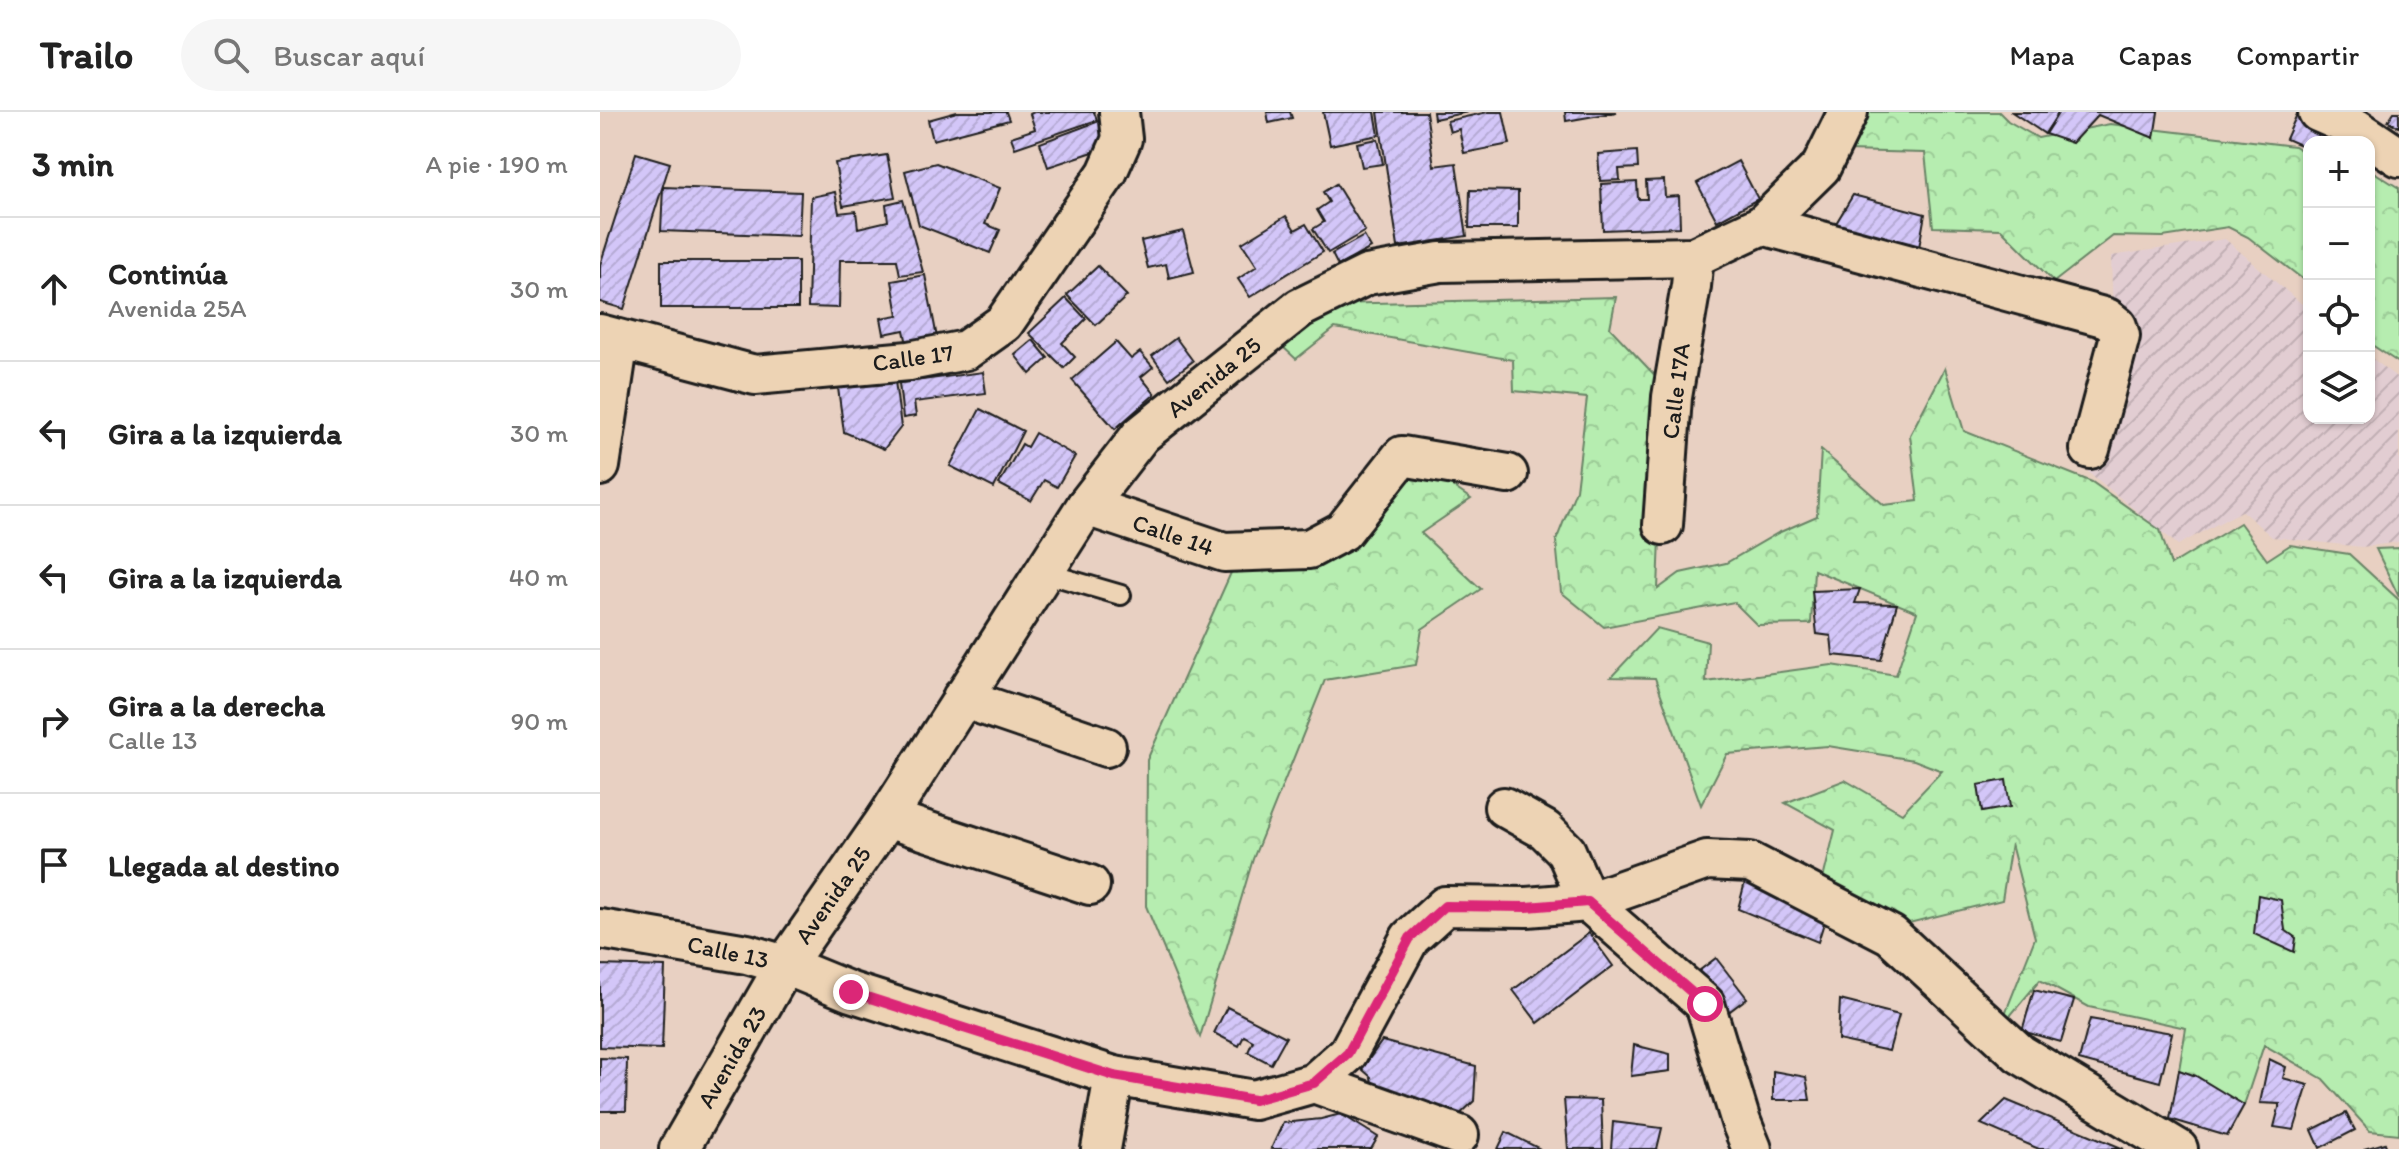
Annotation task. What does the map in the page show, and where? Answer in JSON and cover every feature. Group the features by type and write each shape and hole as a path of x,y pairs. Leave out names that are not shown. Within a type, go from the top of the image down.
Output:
{"street":[{"path":"2318,112 2357,129 2399,157"},
{"name":"Avenida 25","path":"785,965 887,818 1086,506 1141,435 1300,308 1367,275 1440,262 1694,257 1762,225 1821,167 1847,116"},
{"name":"Calle 17","path":"609,337 755,375 909,361 966,350 1004,323 1107,173 1121,125"},
{"path":"1762,225 2107,318 2117,326 2120,336 2090,449"},
{"name":"Calle 17A","path":"1663,525 1672,397 1694,257"},
{"path":"600,466 609,337"},
{"name":"Calle 14","path":"1086,506 1224,552 1309,549 1343,531 1402,456 1508,474"},
{"path":"962,698 1106,747"},
{"path":"1504,807 1545,830 1566,851 1588,902 1705,1004 1752,1149"},
{"path":"887,818 1090,885"},
{"path":"1459,1135 1314,1083 1348,1053 1410,938 1445,906 1527,907 1588,902 1707,860 1750,862 1891,935 2020,1054 2178,1149"},
{"name":"Calle 13","path":"600,929 747,954 785,965 851,992 1114,1076 1254,1100 1314,1083"},
{"name":"Avenida 23","path":"679,1149 785,965"},
{"path":"1101,1149 1114,1076"}],"lane":[{"path":"1042,572 1121,595"}],"shaded area":[{"path":"2225,239 2303,305 2303,424 2375,424 2375,361 2399,379 2399,542 2362,547 2272,537 2242,511 2178,545 2081,466 2113,317 2111,256"}],"green space":[{"path":"1851,112 1999,112 2008,121 2038,138 2110,124 2294,146 2303,151 2303,279 2248,237 2228,227 2163,237 2113,236 2054,282 2001,229 1933,227 1925,153 1846,151"},
{"path":"2375,173 2399,188 2399,363 2375,347"},
{"path":"1616,297 1610,328 1666,387 1658,589 1680,573 1726,563 1778,533 1817,516 1821,450 1884,505 1918,501 1910,435 1945,368 1964,431 2092,482 2160,530 2171,565 2240,523 2267,560 2290,545 2349,554 2399,600 2399,1134 2370,1131 2323,1079 2264,1045 2244,1105 2179,1070 2186,1028 2089,1007 2040,980 1999,1029 2035,938 2011,844 2002,900 1897,926 1822,883 1835,830 1785,803 1845,780 1902,813 1942,771 1914,760 1828,746 1727,754 1701,805 1655,678 1611,677 1657,628 1708,642 1706,682 1832,665 1896,675 1917,612 1814,570 1811,624 1757,625 1734,602 1604,627 1561,592 1556,541 1576,490 1587,398 1514,391 1513,360 1335,328 1296,359 1282,346 1334,304"},
{"path":"1411,458 1471,499 1421,533 1481,589 1422,629 1416,665 1325,680 1253,859 1200,1037 1146,906 1147,760 1238,557 1334,555"},
{"path":"2399,548 2399,597 2376,549"}],"building":[{"path":"957,112 1006,112 1009,120 933,140 928,120"},
{"path":"1094,112 1097,120 1015,148 1011,137 1035,129 1030,114"},
{"path":"1267,112 1290,112 1292,118 1269,123"},
{"path":"1323,112 1375,112 1379,135 1330,145"},
{"path":"1378,112 1426,112 1434,166 1456,163 1467,236 1398,247"},
{"path":"1433,112 1468,112 1434,119"},
{"path":"1503,112 1510,144 1464,153 1459,129 1450,132 1447,121"},
{"path":"1565,112 1617,112 1566,121"},
{"path":"2012,112 2059,112 2045,134"},
{"path":"2059,112 2158,112 2154,138 2098,115 2072,143 2045,134"},
{"path":"2298,112 2308,112 2350,136 2303,136 2303,146 2286,139"},
{"path":"2394,112 2399,112 2399,127 2388,121"},
{"path":"1102,120 1111,146 1048,167 1040,143"},
{"path":"1378,139 1383,164 1362,167 1357,143"},
{"path":"1637,151 1638,168 1619,169 1620,180 1600,181 1598,154"},
{"path":"636,153 670,163 624,309 600,302 600,265"},
{"path":"887,155 895,197 843,206 835,163"},
{"path":"1738,161 1758,199 1717,221 1697,183"},
{"path":"936,163 1000,188 985,224 1000,230 990,253 919,225 905,171"},
{"path":"1664,180 1665,197 1679,196 1680,227 1603,230 1601,184 1637,182 1638,199 1647,199 1646,181"},
{"path":"1336,184 1365,231 1328,253 1313,229 1324,222 1317,210 1329,202 1323,192"},
{"path":"663,187 801,192 799,236 661,231"},
{"path":"1470,190 1518,191 1518,228 1469,228"},
{"path":"835,192 839,213 856,211 858,228 888,221 886,204 903,200 923,272 900,275 897,260 840,260 839,308 808,307 811,197"},
{"path":"1853,195 1925,214 1918,253 1835,225"},
{"path":"1286,216 1295,230 1306,224 1323,252 1250,297 1238,279 1257,266 1242,243"},
{"path":"1183,231 1194,272 1169,278 1166,264 1148,268 1141,241"},
{"path":"1364,236 1371,248 1338,266 1332,254"},
{"path":"661,261 798,261 798,308 661,308"},
{"path":"1098,266 1127,296 1096,325 1067,295"},
{"path":"925,275 938,343 908,349 904,330 884,334 881,318 898,315 892,281"},
{"path":"1066,298 1086,319 1062,343 1075,357 1064,368 1029,333"},
{"path":"1176,338 1193,361 1169,379 1152,356"},
{"path":"1033,340 1048,358 1030,374 1015,355"},
{"path":"1116,342 1131,359 1140,352 1153,367 1141,377 1155,394 1115,429 1072,380"},
{"path":"983,372 986,393 914,402 916,416 903,418 899,383"},
{"path":"895,381 901,427 884,449 844,432 838,388"},
{"path":"980,409 1023,431 994,488 950,466"},
{"path":"1035,433 1075,456 1057,487 1044,480 1031,501 999,484 1022,444 1027,447"},
{"path":"1860,589 1855,603 1897,604 1881,660 1833,655 1831,636 1817,634 1812,591"},
{"path":"2006,780 2010,807 1982,812 1978,785"},
{"path":"1746,878 1828,910 1818,942 1738,909"},
{"path":"2258,895 2281,900 2285,930 2296,938 2294,952 2254,934"},
{"path":"1589,933 1613,966 1538,1023 1513,990"},
{"path":"1716,958 1747,998 1722,1017 1691,977"},
{"path":"600,965 665,967 662,1049 600,1047"},
{"path":"2034,990 2074,1000 2061,1042 2022,1031"},
{"path":"1840,1000 1899,1015 1889,1051 1838,1040"},
{"path":"1227,1007 1286,1037 1271,1064 1248,1052 1253,1041 1244,1036 1239,1046 1214,1033"},
{"path":"2090,1019 2172,1033 2160,1082 2079,1060"},
{"path":"1382,1041 1476,1066 1474,1101 1454,1120 1373,1090 1371,1077 1362,1069"},
{"path":"1634,1045 1670,1054 1670,1071 1631,1076"},
{"path":"600,1058 627,1059 626,1111 600,1111"},
{"path":"2269,1059 2286,1067 2283,1078 2308,1085 2294,1130 2274,1127 2280,1104 2260,1103"},
{"path":"2179,1070 2196,1076 2244,1105 2227,1136 2170,1119"},
{"path":"1773,1071 1806,1077 1810,1100 1773,1100"},
{"path":"1564,1099 1601,1100 1603,1149 1568,1149"},
{"path":"2006,1100 2124,1149 2039,1149 1981,1124"},
{"path":"2346,1113 2355,1130 2320,1148 2312,1130"},
{"path":"1341,1114 1378,1137 1371,1149 1271,1149 1283,1123"},
{"path":"1613,1122 1662,1128 1657,1149 1611,1149"},
{"path":"1506,1132 1540,1149 1498,1149"},
{"path":"2385,1143 2387,1149 2364,1149"}],"route":[{"path":"851,992 1114,1076 1254,1100 1314,1083 1348,1053 1410,938 1445,906 1527,907 1588,902 1705,1004"}]}
